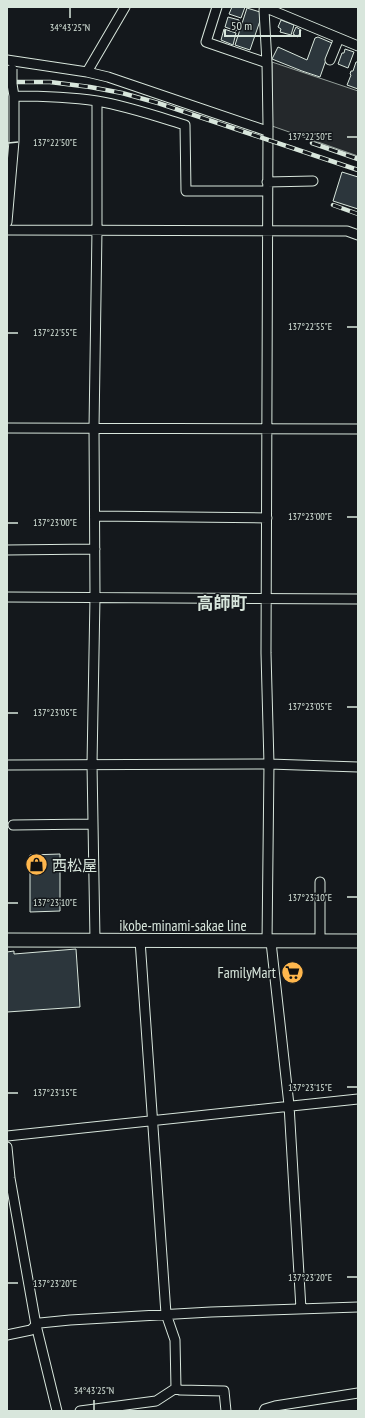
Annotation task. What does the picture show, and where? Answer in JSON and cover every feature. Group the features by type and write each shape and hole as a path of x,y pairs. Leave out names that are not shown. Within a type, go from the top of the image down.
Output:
{"main road":[{"name":"ikobe-minami-sakae line","path":"7,940 358,942"}],"street":[{"path":"87,72 125,7"},
{"path":"217,7 206,42 267,63"},
{"path":"301,1309 290,1105 269,942 269,764 266,598 267,63 265,7 358,46"},
{"path":"330,60 339,38"},
{"path":"7,222 14,141 14,96 11,63 87,72 127,83 267,131"},
{"path":"14,96 97,101 121,106 185,125 186,191 267,187 313,181"},
{"path":"95,940 92,764 95,596 94,428 97,101"},
{"path":"7,230 267,232 347,231 358,235"},
{"path":"7,428 358,429"},
{"path":"95,516 267,518"},
{"path":"7,550 95,549"},
{"path":"7,597 95,596 358,599"},
{"path":"7,765 269,764 358,767"},
{"path":"13,825 93,824"},
{"path":"320,882 320,942"},
{"path":"140,940 166,1314 174,1340 176,1388"},
{"path":"7,1136 358,1099"},
{"path":"7,1147 10,1178 36,1325 57,1411"},
{"path":"7,1335 31,1330 40,1323 70,1320 166,1314 358,1307"},
{"path":"80,1411 156,1401 176,1388"},
{"path":"176,1388 180,1390 224,1391 226,1411"},
{"path":"264,1411 265,1409 275,1406 358,1393"}],"shaded area":[{"path":"272,62 358,91 358,156 272,126"}],"building":[{"path":"232,7 245,7 241,18 229,14"},
{"path":"247,8 260,12 262,15 250,50 235,45"},
{"path":"228,17 239,20 240,24 236,31 225,27"},
{"path":"281,20 294,25 291,35 280,32 281,29 278,27"},
{"path":"296,27 301,30 298,37 293,34"},
{"path":"224,29 236,33 233,45 221,40"},
{"path":"318,37 332,43 320,77 272,59 278,47 307,60 315,38"},
{"path":"345,49 354,52 348,68 338,64"},
{"path":"356,62 358,62 358,89 347,85 351,71 353,71"},
{"path":"342,172 358,177 358,209 333,201"},
{"path":"60,854 60,911 30,912 30,855"},
{"path":"76,949 80,1007 7,1012 7,952 14,951 14,954"}],"railway":[{"path":"7,82 50,82 122,93 158,103 358,170"},
{"path":"312,143 358,159"},
{"path":"333,205 358,214"}],"place":[{"name":"西松屋","path":"37,865"},
{"name":"FamilyMart","path":"292,972"}],"district":[{"name":"高師町","path":"222,603"}]}
